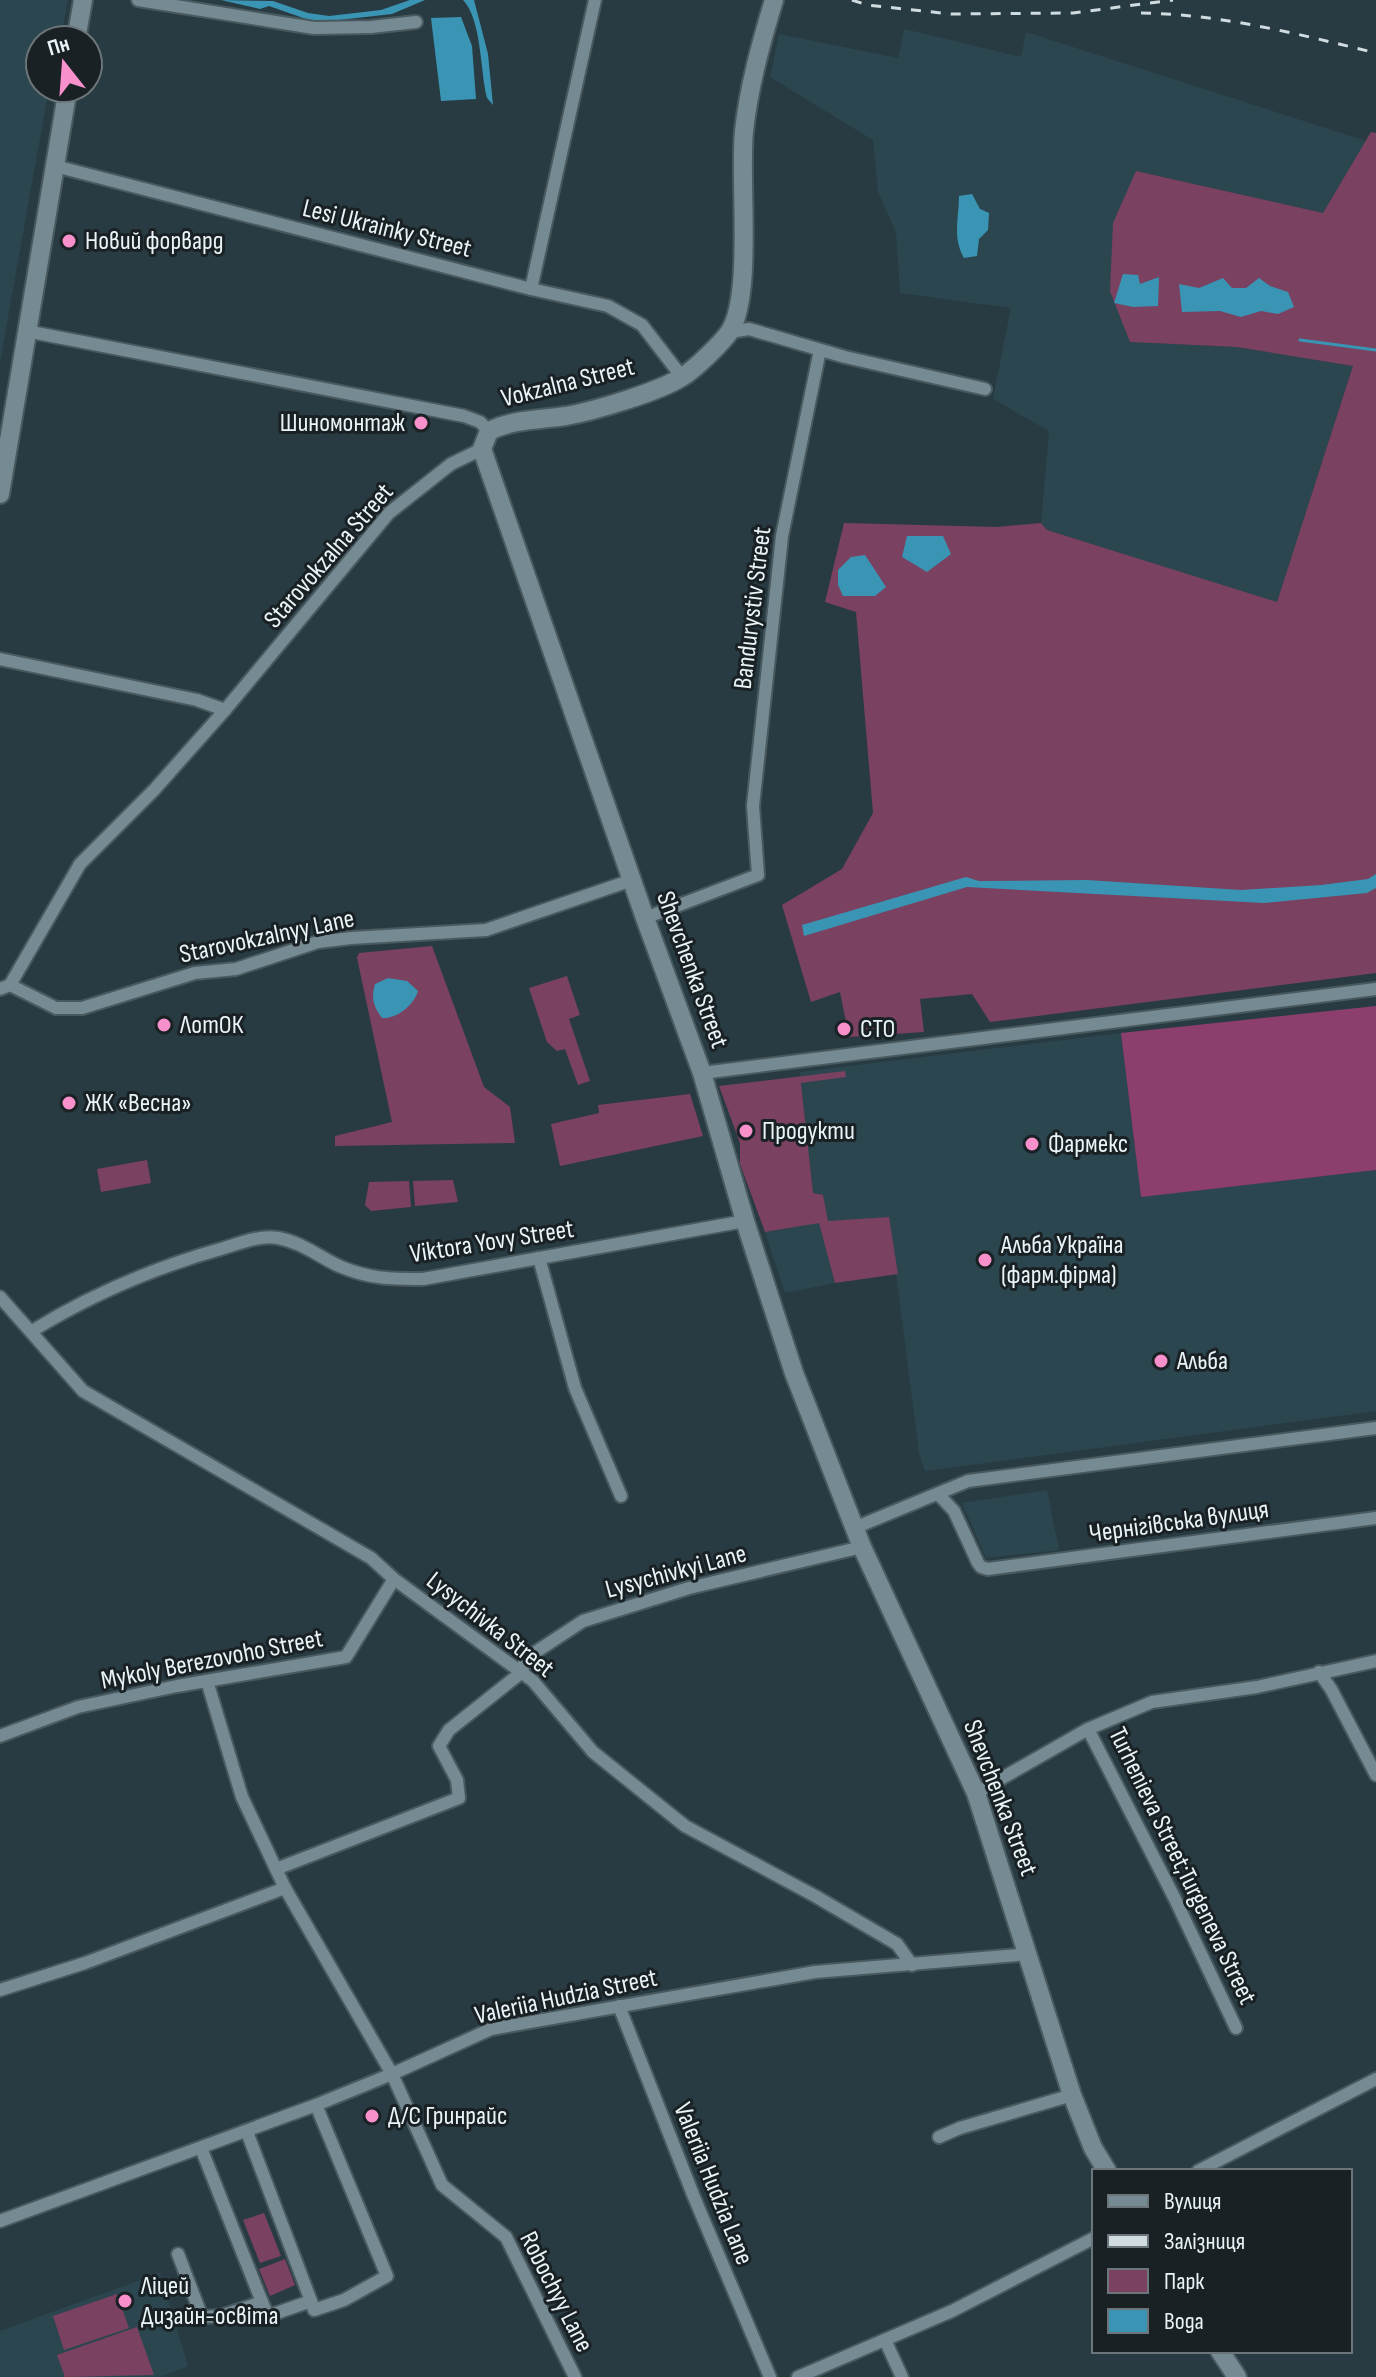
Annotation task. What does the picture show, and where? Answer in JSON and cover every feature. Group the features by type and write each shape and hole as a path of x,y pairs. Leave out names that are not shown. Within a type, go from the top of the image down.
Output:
{"main road":[{"path":"79,24 83,0"},
{"path":"730,332 737,313 741,285 744,132 757,58 774,0"},
{"path":"0,494 65,104"},
{"name":"Vokzalna Street","path":"486,440 505,423 583,411 629,398 682,377 730,332"},
{"name":"Shevchenka Street","path":"486,440 632,880 702,1073 794,1373 862,1547 976,1793 1072,2095 1093,2148 1106,2169"},
{"path":"1221,2353 1237,2377"}],"street":[{"path":"138,0 314,28 416,22"},
{"path":"531,289 595,0"},
{"name":"Lesi Ukrainky Street","path":"55,166 531,289 608,306 642,325 682,377"},
{"path":"730,332 749,329 820,350 985,389"},
{"name":"Vokzalna Street","path":"26,331 464,416 480,422 486,440"},
{"name":"Bandurystiv Street","path":"645,918 758,875 753,806 782,536 820,350"},
{"name":"Starovokzalna Street","path":"5,987 80,864 154,790 225,710 389,513 486,440"},
{"path":"0,659 197,700 225,710"},
{"name":"Starovokzalnyy Lane","path":"5,987 56,1008 82,1008 195,973 236,969 318,942 486,930 632,880"},
{"path":"702,1073 1376,989"},
{"name":"Viktora Yovy Street","path":"32,1331 74,1305 180,1260 252,1240 273,1237 295,1241 339,1266 377,1279 423,1279 745,1221"},
{"path":"539,1258 575,1388 621,1496"},
{"name":"Lysychivka Street","path":"0,1297 83,1391 371,1558 394,1579 533,1681 593,1752 685,1826 897,1944 912,1965"},
{"path":"854,1528 968,1481 1376,1428"},
{"name":"Чернігівська вулиця","path":"939,1495 954,1511 978,1563 988,1569 1376,1518"},
{"name":"Lysychivkyi Lane","path":"276,1869 459,1798 457,1780 439,1746 449,1730 522,1672 525,1659 583,1621 689,1588 862,1547"},
{"name":"Mykoly Berezovoho Street","path":"0,1736 78,1707 346,1657 394,1579"},
{"name":"Turhenieva Street;Turgeneva Street","path":"1236,2028 1175,1899 1088,1729 1152,1702 1257,1687 1376,1661"},
{"path":"1319,1672 1376,1775"},
{"name":"Robochyy Lane","path":"207,1681 242,1797 285,1888 392,2074 442,2185 506,2237 575,2377"},
{"path":"976,1793 1088,1729"},
{"path":"0,1990 85,1963 285,1888"},
{"name":"Valeriia Hudzia Street","path":"0,2221 247,2132 392,2074 491,2029 815,1972 1029,1954"},
{"name":"Valeriia Hudzia Lane","path":"619,2006 694,2197 770,2377"},
{"path":"1202,2169 1376,2079"},
{"path":"939,2137 1072,2095"},
{"path":"247,2132 314,2310 344,2300 387,2276 316,2105"},
{"path":"201,2148 268,2316 311,2301"},
{"path":"798,2377 952,2311 1092,2239"},
{"path":"178,2254 202,2317 221,2316 262,2302"},
{"path":"885,2340 902,2377"}],"shaded area":[{"path":"0,0 68,0 63,24 24,24 24,104 46,104 0,362"},
{"path":"904,29 1021,57 1026,32 1366,141 1323,213 1136,171 1130,342 1237,347 1353,366 1277,603 1047,530 1041,523 1049,431 993,399 1011,308 900,293 896,232 878,192 873,140 770,77 779,34 898,58"},
{"path":"1376,1006 1376,1170 1141,1197 1121,1033"},
{"path":"1121,1033 1141,1196 1376,1170 1376,1411 925,1471 919,1453 889,1218 827,1221 823,1195 813,1194 800,1072"},
{"path":"819,1222 835,1283 785,1293 765,1232"},
{"path":"1047,1490 1059,1550 986,1558 962,1503"},
{"name":"Ліцей Дизайн-освіта","path":"160,2273 188,2366 160,2377 0,2377 0,2331"}],"green space":[{"path":"1371,132 1376,133 1376,973 990,1022 972,994 920,999 924,1032 849,1037 840,992 811,1002 782,905 842,869 873,813 856,612 825,602 844,523 996,527 1041,523 1047,530 1277,602 1353,366 1237,347 1130,342 1110,291 1113,223 1136,171 1323,213"},
{"path":"432,946 484,1087 510,1107 515,1143 335,1146 335,1136 392,1122 357,958 359,953"},
{"path":"567,976 580,1015 569,1019 590,1081 578,1085 565,1049 557,1051 547,1042 529,988"},
{"path":"845,1071 846,1077 801,1083 813,1193 823,1195 828,1221 889,1217 898,1274 835,1283 819,1223 765,1232 740,1164 740,1143 719,1086"},
{"path":"690,1094 703,1136 560,1166 551,1124 599,1113 598,1105"},
{"path":"147,1160 151,1183 101,1192 97,1169"},
{"path":"453,1180 458,1202 415,1206 413,1181"},
{"path":"409,1181 411,1207 371,1211 365,1205 369,1182"},
{"path":"264,2213 281,2256 260,2263 243,2220"},
{"path":"285,2259 295,2285 270,2296 259,2269"},
{"path":"117,2294 129,2328 64,2350 53,2316"},
{"path":"137,2327 154,2375 65,2377 57,2355"}],"water":[{"path":"221,0 273,1 308,13 329,16 381,10 410,0 425,0 392,14 330,21 309,20 269,6 260,9"},
{"path":"463,0 474,0 488,54 493,105 487,98 474,20"},
{"path":"461,17 472,46 476,99 441,101 431,18"},
{"path":"972,194 980,209 989,213 988,230 979,239 977,256 964,258 957,235 959,196"},
{"path":"1123,274 1138,275 1140,284 1159,277 1158,306 1133,307 1114,303"},
{"path":"1223,278 1232,288 1246,288 1259,278 1270,286 1288,292 1294,307 1278,314 1261,311 1241,317 1220,311 1182,312 1179,284 1199,288"},
{"path":"907,536 943,536 951,554 927,572 902,557"},
{"path":"865,555 886,587 875,596 843,596 838,585 838,570 851,557"},
{"path":"1376,874 1376,888 1367,893 1264,903 967,887 804,936 802,925 966,877 979,881 1087,880 1241,890 1321,885 1368,879"},
{"path":"388,978 407,981 418,991 404,1010 382,1018 374,1002 374,989 375,984"}],"waterway":[{"path":"1300,340 1376,350"}],"railway":[{"path":"852,0 867,5 951,14 1073,13 1173,0"},
{"path":"1141,13 1230,21 1376,53"}],"place":[{"name":"Новий форвард","path":"69,241"},
{"name":"Шиномонтаж","path":"421,423"},
{"name":"ЛотОК","path":"164,1025"},
{"name":"СТО","path":"844,1029"},
{"name":"ЖК «Весна»","path":"69,1103"},
{"name":"Продукти","path":"746,1131"},
{"name":"Фармекс","path":"1032,1144"},
{"name":"Альба Україна (фарм.фірма)","path":"985,1260"},
{"name":"Альба","path":"1161,1361"},
{"name":"Д/С Гринрайс","path":"372,2116"},
{"name":"Ліцей Дизайн-освіта","path":"125,2301"}]}
